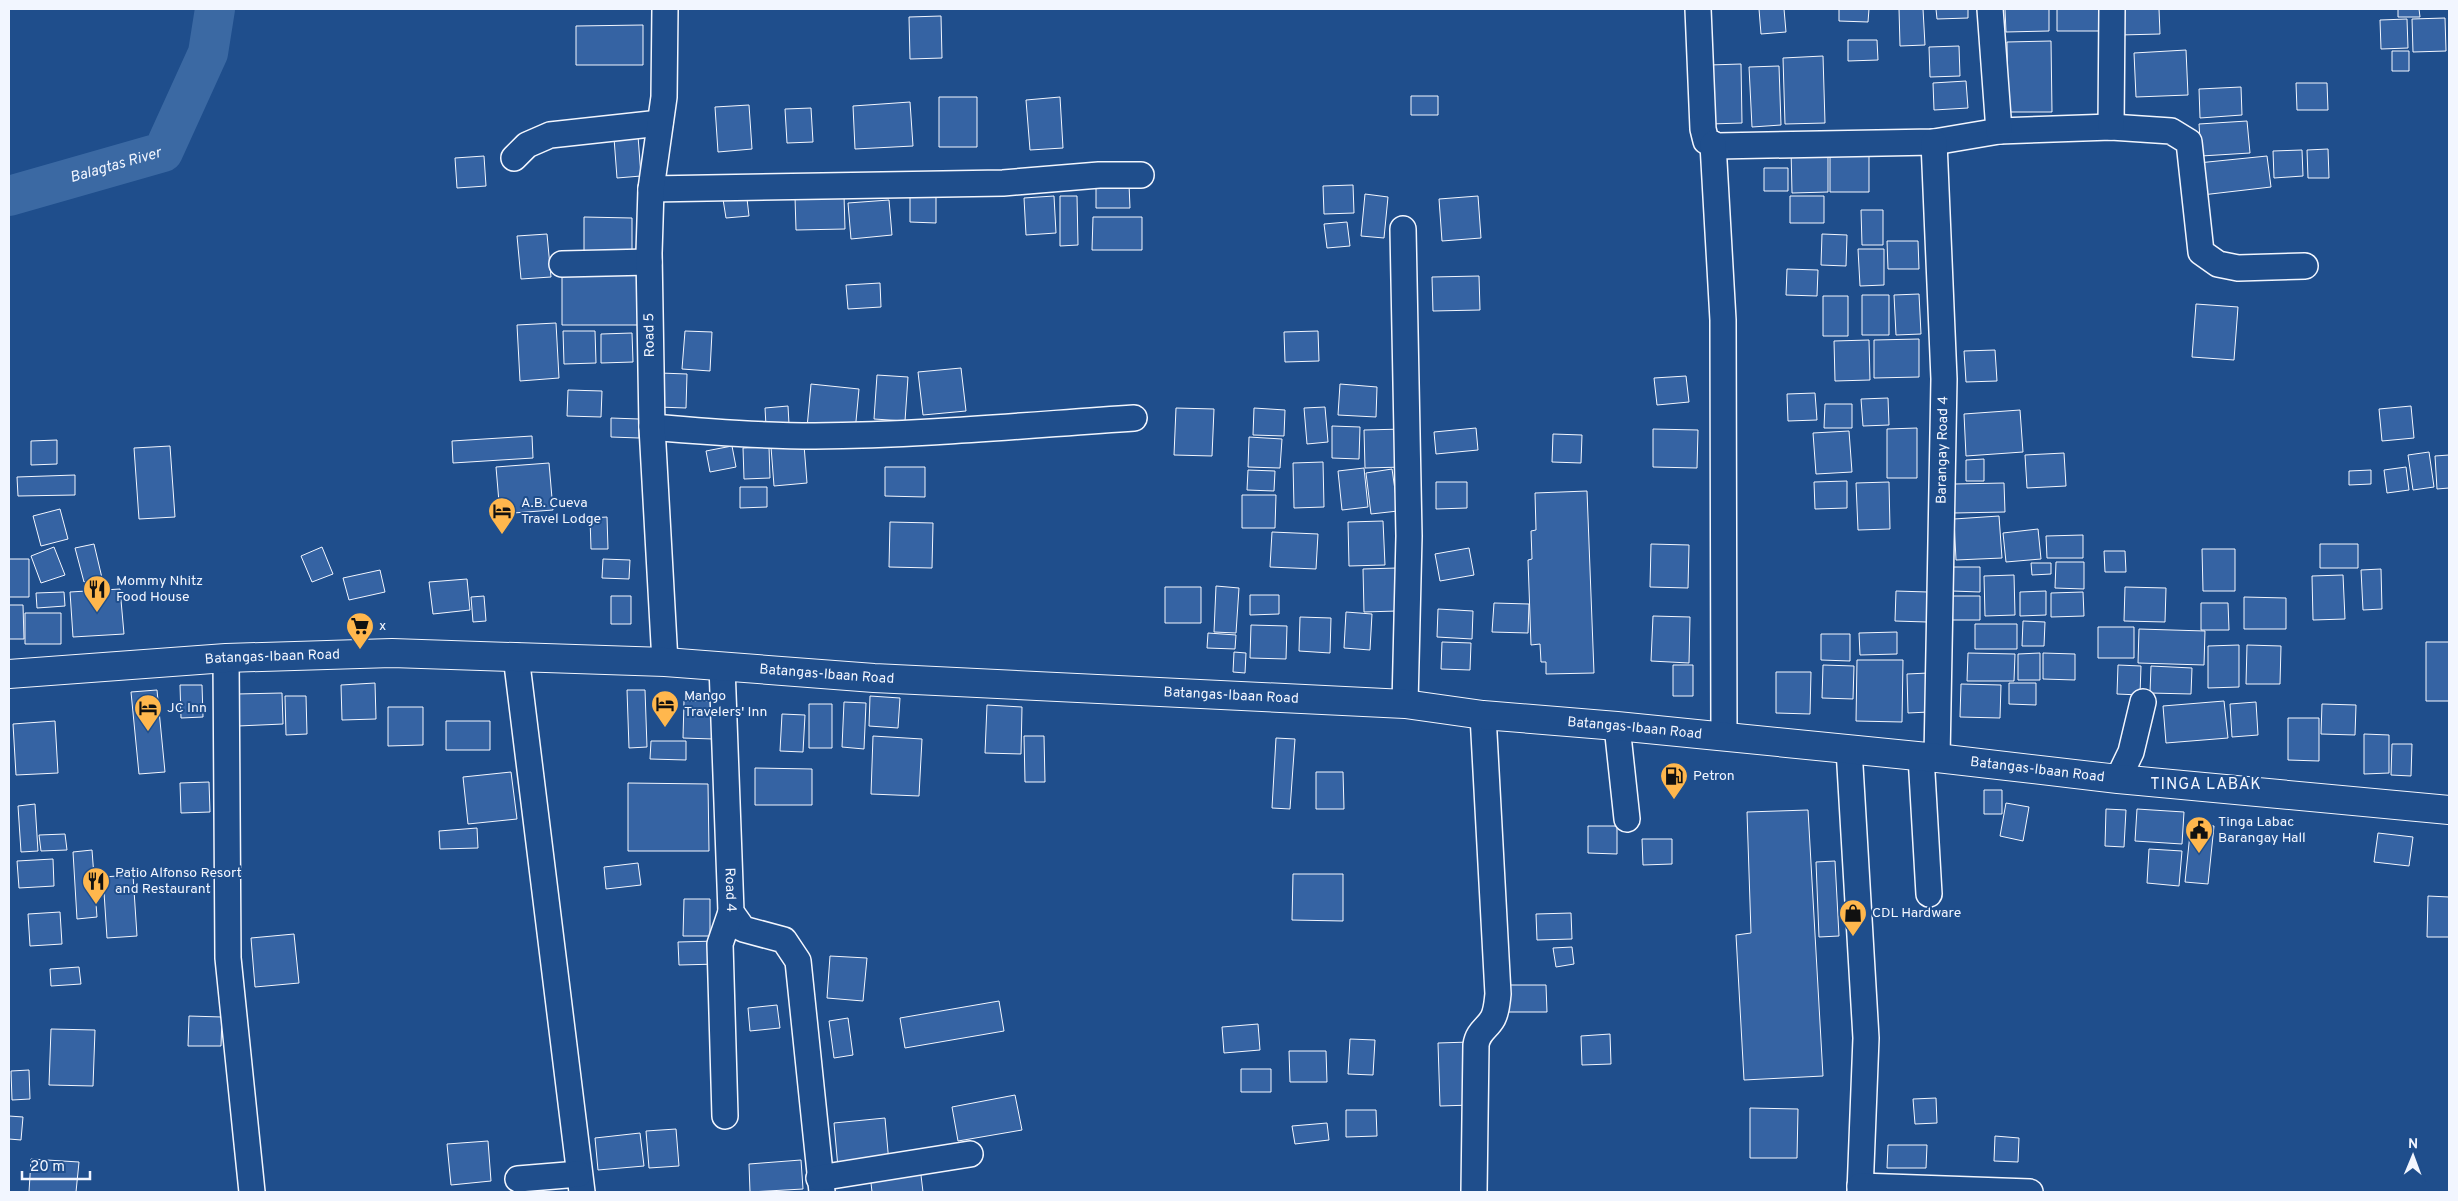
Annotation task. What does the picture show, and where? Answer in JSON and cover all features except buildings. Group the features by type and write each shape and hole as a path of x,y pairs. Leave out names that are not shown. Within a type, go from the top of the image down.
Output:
{"main road":[{"name":"Batangas-Ibaan Road","path":"9,674 226,658 392,653 665,662 874,678 1405,704 1483,715 1617,726 1929,757 2118,780 2449,810"}],"street":[{"name":"Road 5","path":"665,9 664,97 651,190 649,262 652,427 665,662"},
{"path":"1698,9 1703,129 1706,141 1717,146 1934,142 1999,131 2111,127 2171,130 2189,142 2201,252 2218,264 2238,268 2306,266"},
{"path":"1990,9 1999,131"},
{"path":"2111,127 2112,9"},
{"path":"514,158 527,145 550,135 660,123"},
{"name":"Barangay Road 4","path":"1929,894 1929,757 1944,379 1934,142"},
{"path":"1713,144 1723,320 1724,737"},
{"path":"651,190 1003,183 1100,175 1141,175"},
{"path":"1403,230 1409,536 1405,704"},
{"path":"562,264 649,262"},
{"path":"652,427 739,434 816,436 938,431 1134,418"},
{"path":"516,656 580,1183 518,1179"},
{"path":"226,658 228,958 252,1192"},
{"name":"Road 4","path":"722,666 730,912 743,929 784,940 798,961 820,1185"},
{"path":"2118,780 2131,752 2143,702"},
{"path":"1474,1192 1476,1044 1477,1036 1492,1020 1497,1009 1498,994 1483,715"},
{"path":"1617,726 1628,819"},
{"path":"1849,749 1866,1038 1860,1189 2030,1192"},
{"path":"725,1116 720,944 730,912"},
{"path":"820,1185 970,1154"}],"waterway":[{"name":"Balagtas River","path":"9,196 163,152 208,53 215,9"}],"place":[{"name":"A.B. Cueva Travel Lodge","path":"502,535"},
{"name":"Mommy Nhitz Food House","path":"97,613"},
{"name":"x","path":"360,650"},
{"name":"Mango Travelers' Inn","path":"665,728"},
{"name":"JC Inn","path":"148,732"},
{"name":"Petron","path":"1674,800"},
{"name":"Tinga Labac Barangay Hall","path":"2199,854"},
{"name":"Patio Alfonso Resort and Restaurant","path":"96,905"},
{"name":"CDL Hardware","path":"1853,937"}],"district":[{"name":"TINGA LABAK","path":"2206,785"}]}
